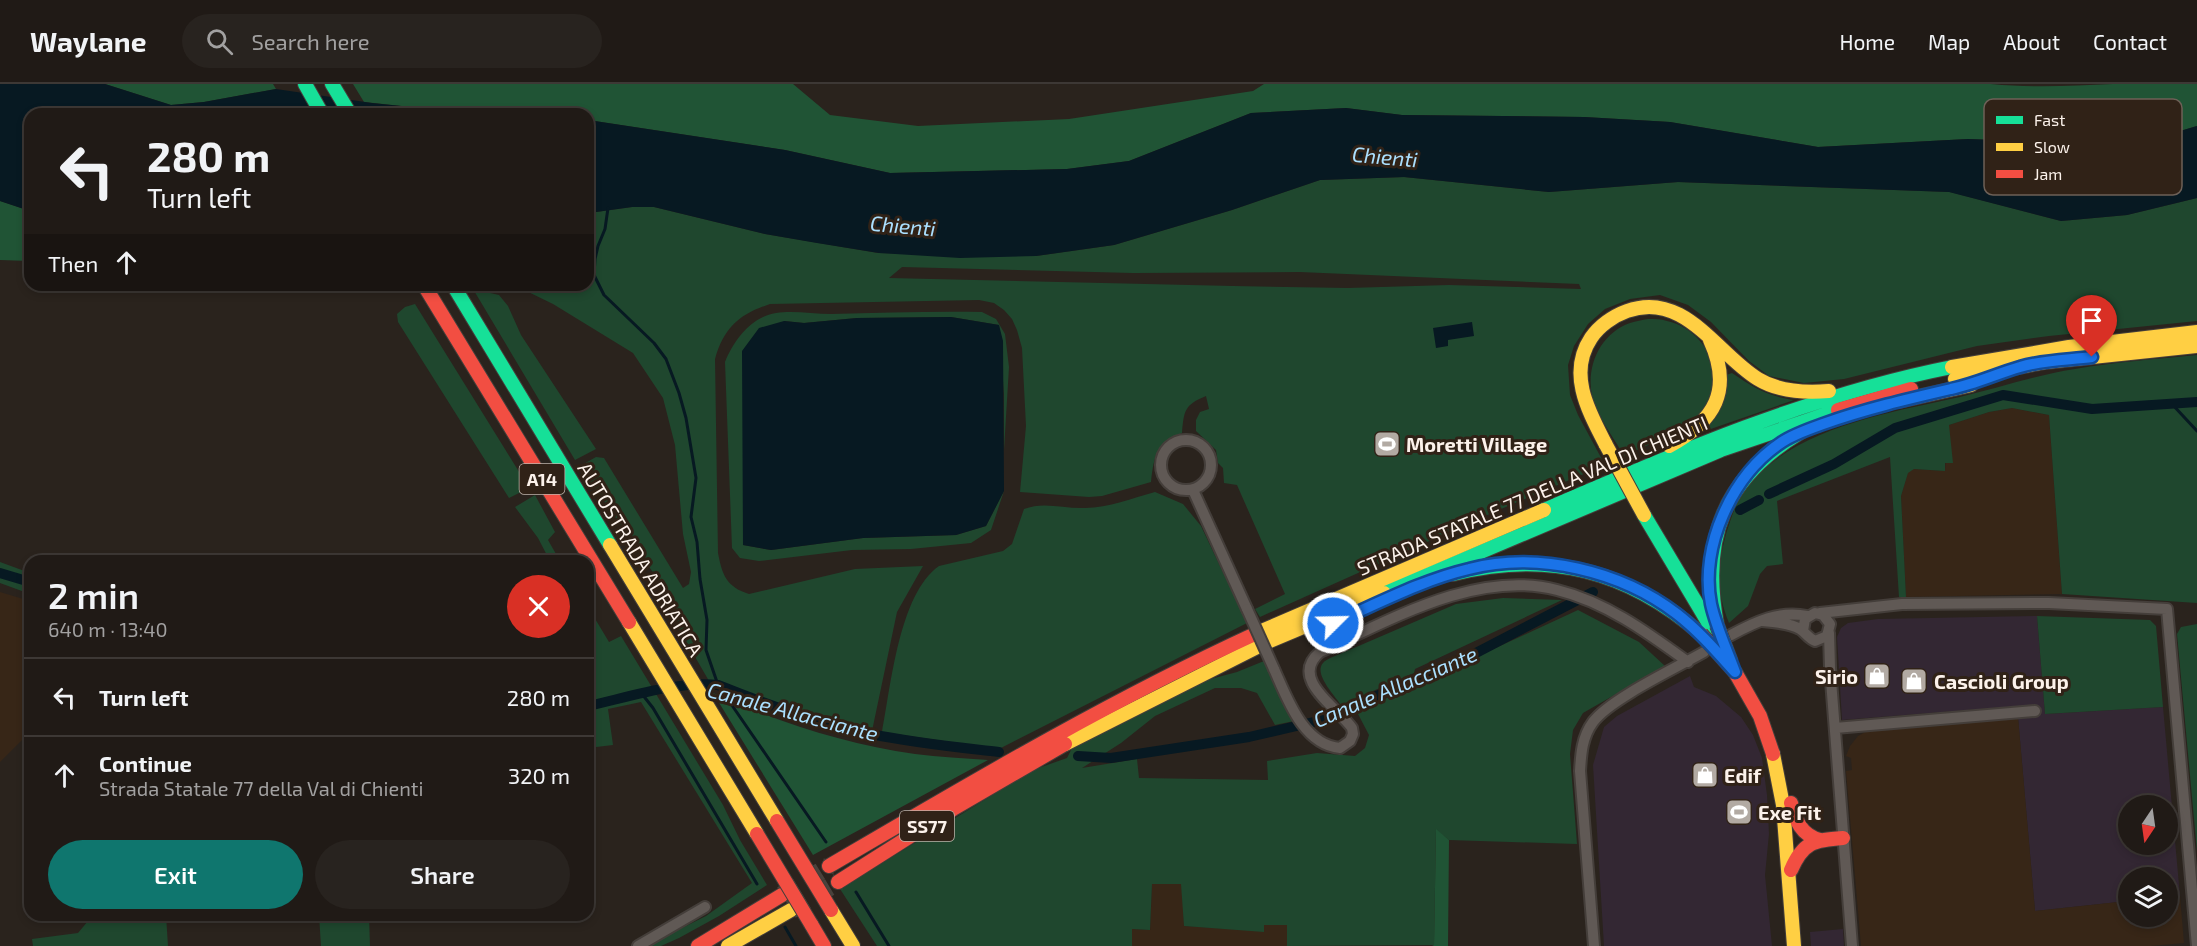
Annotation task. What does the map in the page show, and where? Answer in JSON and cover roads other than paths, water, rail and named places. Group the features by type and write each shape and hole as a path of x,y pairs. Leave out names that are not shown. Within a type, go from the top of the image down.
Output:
{"main road":[{"path":"305,84 319,108"},
{"path":"332,84 346,108"},
{"name":"A14","path":"428,291 588,555"},
{"name":"AUTOSTRADA ADRIATICA","path":"456,291 853,946"},
{"path":"1794,946 1783,805 1773,754 1760,716 1644,515 1586,405 1580,383 1582,359 1588,343 1599,328 1623,312 1652,307 1675,311 1705,333 1756,377 1771,385 1798,392 1829,391 1966,357 2020,360"},
{"name":"STRADA STATALE 77 DELLA VAL DI CHIENTI","path":"829,866 1002,765 1172,674 1258,633 1628,474 1766,419 1870,387 2197,332"},
{"path":"1483,537 1508,518 1678,442 1701,426 1715,405 1720,381 1718,357 1705,333"},
{"name":"STRADA STATALE 77 DELLA VAL DI CHIENTI","path":"838,882 1017,771 1070,741 1233,658 1721,450 1822,414 2020,360 2197,345"},
{"path":"1710,629 1711,552 1716,530 1730,498 1746,474 1764,456 1784,441 1806,430 1847,415 1902,400 1975,384 2020,360"},
{"name":"A14","path":"594,564 824,946"},
{"path":"1233,658 1268,651 1442,577 1471,568 1502,564 1562,566 1593,572 1652,597 1677,614 1710,629"},
{"path":"1773,754 1784,946"},
{"path":"1778,772 1799,828 1809,836 1820,840"},
{"path":"1789,876 1800,850 1811,842 1844,838"},
{"path":"698,946 782,895"},
{"path":"728,946 791,910"}],"street":[{"path":"1178,441 1193,441 1206,449 1210,456 1208,477 1193,490 1178,490 1171,486 1161,474 1161,458 1164,450 1178,441"},
{"path":"1193,490 1299,720 1309,732 1327,746 1342,748 1350,741 1353,734 1350,726 1329,704 1312,681 1310,664 1313,657 1456,593 1504,586 1543,587 1566,592 1633,622 1688,662"},
{"path":"1731,635 1761,621 1787,614 1807,616 1902,604 2049,603 2167,609 2197,946"},
{"path":"1811,640 1823,639 1830,628 1852,609"},
{"path":"1820,613 1827,617 1830,628 1834,728 1852,946"},
{"path":"1803,631 1803,623 1807,616"},
{"path":"1761,621 1784,624 1803,631 1818,646 1830,668"},
{"path":"1594,946 1580,771 1585,736 1593,722 1606,708 1704,652"},
{"path":"1834,728 2035,711"},
{"path":"638,946 705,907"}],"water":[{"path":"0,84 105,84 171,105 204,102 276,89 420,108 24,108 24,209 0,201"},
{"name":"Chienti","path":"1346,108 1402,115 1584,117 1670,122 1818,147 1984,140 1984,195 2182,195 2182,130 2197,126 2197,198 2127,215 2061,221 1949,192 1678,182 1549,192 1404,177 1320,180 1232,210 1114,245 1036,256 960,258 879,253 817,243 765,234 654,207 632,207 594,213 594,121 785,150 890,173 1067,169 1129,161 1251,113"},
{"path":"951,317 999,325 1003,341 1004,491 986,526 956,535 863,538 771,550 743,545 742,351 759,328 784,321 804,323 857,318"},
{"path":"1472,322 1474,336 1448,340 1448,346 1436,348 1433,328"}],"waterway":[{"path":"608,208 605,229 595,259 594,275 604,295 654,343 666,359 686,418 696,478 691,517 697,542 707,620 706,650 718,685 826,842"},
{"name":"Canale Allacciante","path":"1769,494 1834,464 1895,428 2003,395 2092,409 2197,402"},
{"path":"2171,403 2197,431"},
{"name":"Canale Allacciante","path":"1740,510 1759,500"},
{"name":"Canale Allacciante","path":"0,573 24,580"},
{"name":"Canale Allacciante","path":"1078,756 1111,758 1249,737 1318,721 1474,654 1593,592"},
{"name":"Canale Allacciante","path":"594,705 670,687 718,685 793,713 851,730 919,742 999,752"},
{"path":"642,694 653,708 757,884"},
{"path":"856,892 889,946"},
{"path":"785,927 796,946"}],"tunnel":[{"path":"782,895 829,866"},
{"path":"791,910 838,882"}],"place":[{"name":"Moretti Village","path":"1387,444"},
{"name":"Sirio","path":"1877,676"},
{"name":"Cascioli Group","path":"1914,681"},
{"name":"Edif","path":"1705,775"},
{"name":"Exe Fit","path":"1739,812"}]}
